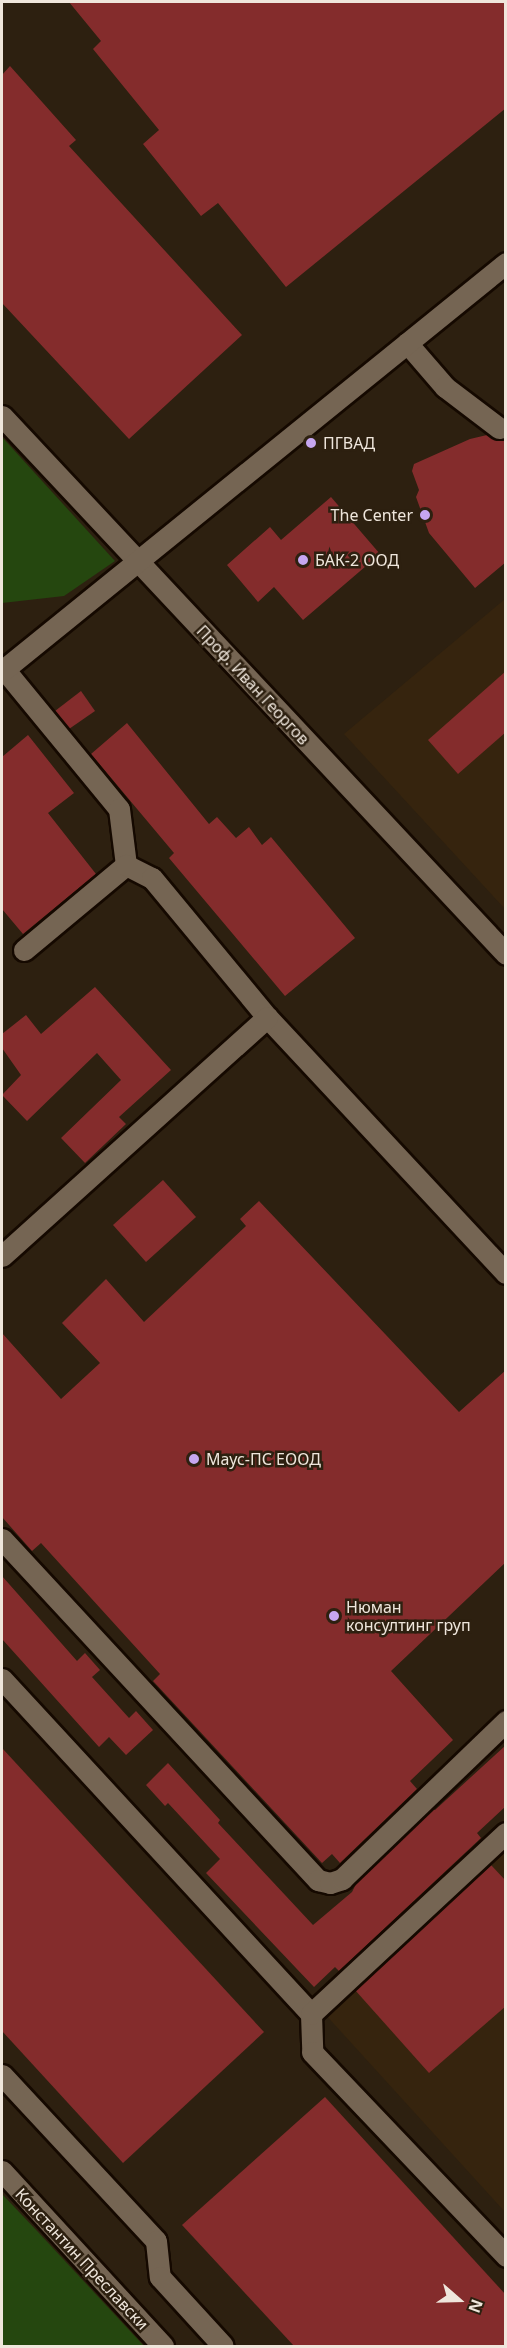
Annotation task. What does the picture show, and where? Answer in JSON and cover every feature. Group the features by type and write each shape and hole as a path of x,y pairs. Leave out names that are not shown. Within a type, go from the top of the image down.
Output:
{"street":[{"path":"126,865 119,809 3,670 506,263"},
{"path":"407,343 445,387 499,428"},
{"name":"Проф. Иван Георгов","path":"2,416 506,954"},
{"path":"24,950 126,865"},
{"path":"126,865 152,878 267,1017 503,1265"},
{"path":"2,1256 267,1017"},
{"path":"2,1539 318,1880 330,1883 342,1879 506,1721"},
{"path":"2,1678 311,2014 312,2052 506,2256"},
{"path":"311,2014 506,1833"},
{"path":"2,2075 156,2241 160,2277 223,2346"},
{"name":"Константин Преславски","path":"2,2171 163,2346"}],"shaded area":[{"path":"505,599 505,909 344,734"},
{"path":"505,1819 505,2212 314,2002"}],"green space":[{"path":"2,437 115,561 64,596 2,603"},
{"path":"2,2194 38,2232 144,2346 2,2346"}],"building":[{"path":"69,2 506,2 506,108 286,287 218,203 201,216 143,144 159,130 93,49 101,41"},
{"path":"10,66 76,140 69,146 242,335 129,439 2,303 2,75"},
{"path":"487,435 497,441 506,439 506,562 475,588 429,533 416,497 419,490 412,471 414,464 470,439"},
{"name":"БАК-2 ООД","path":"331,497 380,554 303,620 274,587 258,602 227,565 270,527 281,540"},
{"path":"506,671 506,732 458,774 428,740"},
{"path":"81,691 95,711 69,729 55,711"},
{"path":"127,723 209,824 217,817 236,838 249,827 262,845 271,837 355,938 285,996 169,858 174,853 91,754"},
{"path":"28,735 74,793 48,813 96,874 23,934 2,909 2,757"},
{"path":"95,987 171,1070 119,1117 126,1124 85,1163 61,1138 121,1080 97,1053 27,1121 2,1095 21,1075 2,1048 2,1034 26,1015 41,1034"},
{"path":"163,1180 196,1217 146,1262 113,1225"},
{"path":"259,1201 459,1412 506,1370 506,1562 391,1671 453,1740 410,1781 417,1789 340,1863 332,1854 322,1863 153,1681 160,1674 41,1543 32,1551 2,1517 2,1333 61,1399 100,1363 62,1323 106,1279 144,1322 246,1226 240,1219"},
{"path":"2,1576 77,1661 85,1653 100,1670 92,1677 129,1718 136,1711 153,1730 126,1755 109,1737 99,1747 2,1639"},
{"path":"506,1745 506,1806 477,1833 481,1838 339,1971 335,1967 314,1987 206,1873 220,1859 168,1803 165,1806 146,1785 168,1763 220,1820 218,1823 313,1925 352,1892 357,1882 433,1809 435,1810"},
{"path":"2,1748 264,2032 123,2163 2,2031"},
{"path":"491,1865 506,1881 506,2006 429,2073 355,1990"},
{"path":"325,2097 506,2295 506,2346 294,2346 182,2225"}],"place":[{"name":"ПГВАД","path":"311,443"},
{"name":"The Center","path":"425,515"},
{"name":"БАК-2 ООД","path":"303,560"},
{"name":"Маус-ПС ЕООД","path":"194,1459"},
{"name":"Нюман консултинг груп","path":"334,1616"}]}
